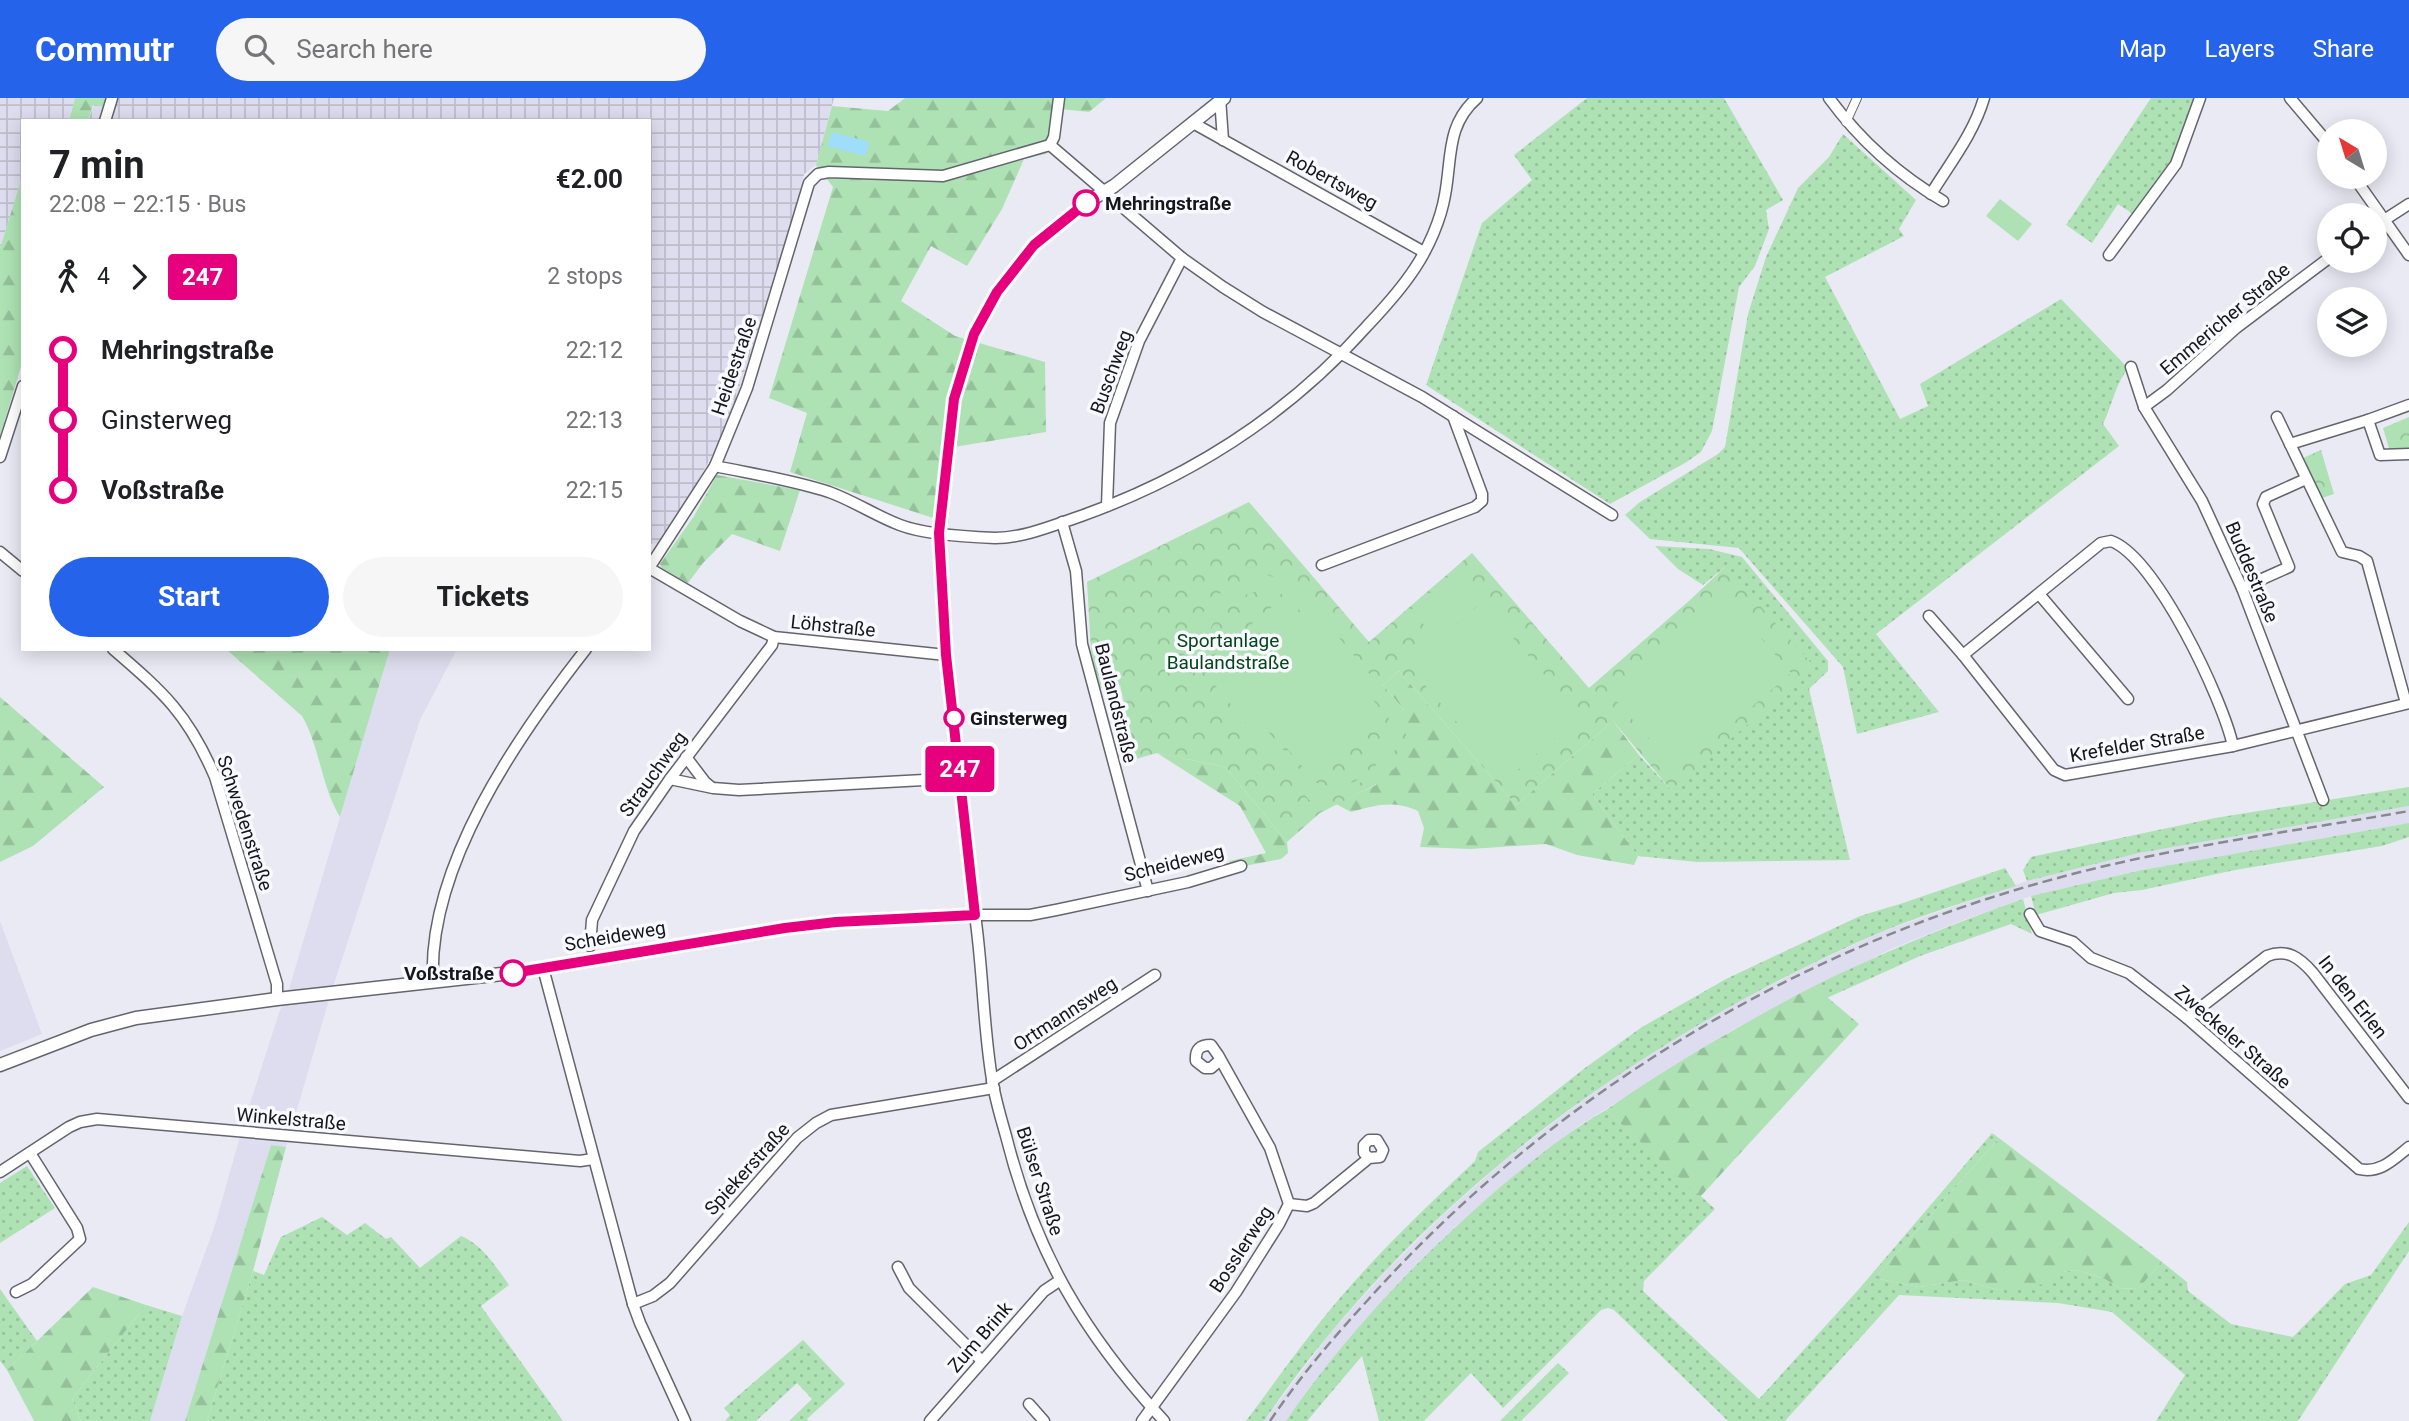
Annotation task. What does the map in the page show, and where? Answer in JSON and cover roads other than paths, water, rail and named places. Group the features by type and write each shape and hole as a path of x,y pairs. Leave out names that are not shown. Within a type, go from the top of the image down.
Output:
{"street":[{"path":"106,119 112,98"},
{"path":"1059,98 1054,136 1050,145 1182,258 1263,312 1396,382 1612,515"},
{"path":"715,466 828,492 902,526 939,533 997,538 1030,533 1107,506 1171,479 1219,451 1274,413 1342,355 1395,295 1424,252 1442,209 1453,136 1459,118 1477,98"},
{"path":"1829,98 1846,122 1893,166 1943,201"},
{"path":"1846,122 1857,98"},
{"path":"1931,194 1981,110 1984,98"},
{"path":"2109,255 2176,164 2200,98"},
{"path":"2290,98 2317,130"},
{"path":"975,915 946,655 939,533 954,399 974,334 997,292 1034,245 1102,192 1114,186 1221,99"},
{"path":"1221,99 1223,140"},
{"name":"Robertsweg","path":"1193,123 1424,252"},
{"name":"Heidestraße","path":"651,565 715,466 747,388 809,183 818,174 829,172 943,176 1050,145"},
{"path":"2387,218 2409,204"},
{"path":"2387,222 2409,256"},
{"name":"Buschweg","path":"1107,506 1110,423 1139,341 1182,258"},
{"name":"Emmericher Straße","path":"2144,407 2236,328 2317,267"},
{"name":"Buddestraße","path":"2131,367 2144,407 2202,500 2242,588 2323,800"},
{"path":"0,457 21,392"},
{"path":"2290,444 2368,421 2409,405"},
{"path":"1322,565 1482,501 1482,494 1453,416"},
{"path":"2277,418 2342,552 2367,561 2407,703"},
{"path":"2368,421 2380,455 2409,454"},
{"path":"2242,588 2289,567 2263,504 2266,497 2306,479"},
{"name":"Baulandstraße","path":"1062,522 1076,571 1085,655 1148,891"},
{"path":"1963,655 2101,543 2117,543 2130,553 2176,614 2196,650 2233,746"},
{"path":"0,552 21,569"},
{"name":"Löhstraße","path":"651,569 740,621 774,637 946,655"},
{"path":"2039,594 2128,699"},
{"name":"Krefelder Straße","path":"1929,616 2054,770 2064,775 2233,746 2407,703"},
{"name":"Strauchweg","path":"590,946 592,920 634,831 686,757 772,645 774,637"},
{"name":"Schwedenstraße","path":"115,651 156,686 175,707 202,747 215,777 277,984 284,998"},
{"path":"433,982 436,925 449,878 468,834 499,774 585,651"},
{"path":"686,757 713,788"},
{"path":"670,779 713,788 739,790 961,778"},
{"name":"Scheideweg","path":"0,1065 91,1030 130,1019 543,968 836,922 1030,915 1148,891 1241,866"},
{"name":"Zweckeler Straße","path":"2030,914 2040,930 2073,942 2091,958 2129,973 2188,1018 2359,1169 2377,1169 2409,1147"},
{"name":"Bülser Straße","path":"975,915 993,1085 1036,1231 1059,1281 1105,1352 1164,1421"},
{"name":"In den Erlen","path":"2188,1018 2267,956 2289,953 2302,961 2313,973 2409,1098"},
{"path":"543,968 633,1304 685,1421"},
{"name":"Ortmannsweg","path":"993,1085 1155,975"},
{"name":"Bosslerweg","path":"1142,1421 1236,1292 1289,1204 1270,1148 1219,1060"},
{"name":"Spiekerstraße","path":"633,1304 653,1296 670,1283 795,1140 816,1122 846,1111 993,1085"},
{"name":"Winkelstraße","path":"0,1172 69,1127 97,1119 580,1161 593,1159"},
{"path":"16,1292 32,1284 80,1239 77,1228 30,1153"},
{"path":"1289,1204 1307,1206 1314,1203 1369,1158"},
{"path":"898,1267 909,1288 982,1360"},
{"name":"Zum Brink","path":"930,1421 1044,1291 1059,1281"},
{"path":"1029,1404 1044,1421"}],"water":[{"path":"832,132 870,142 865,156 827,146"}],"railway":[{"path":"1270,1421 1316,1359 1367,1301 1438,1227 1514,1159 1595,1097 1680,1040 1769,990 1861,946 1956,909 2054,879 2186,849 2409,811"}],"place":[{"name":"Mehringstraße","path":"1086,203"},
{"name":"Ginsterweg","path":"954,718"},
{"name":"Voßstraße","path":"513,973"}],"park label":[{"name":"Sportanlage Baulandstraße","path":"1228,651"}]}
